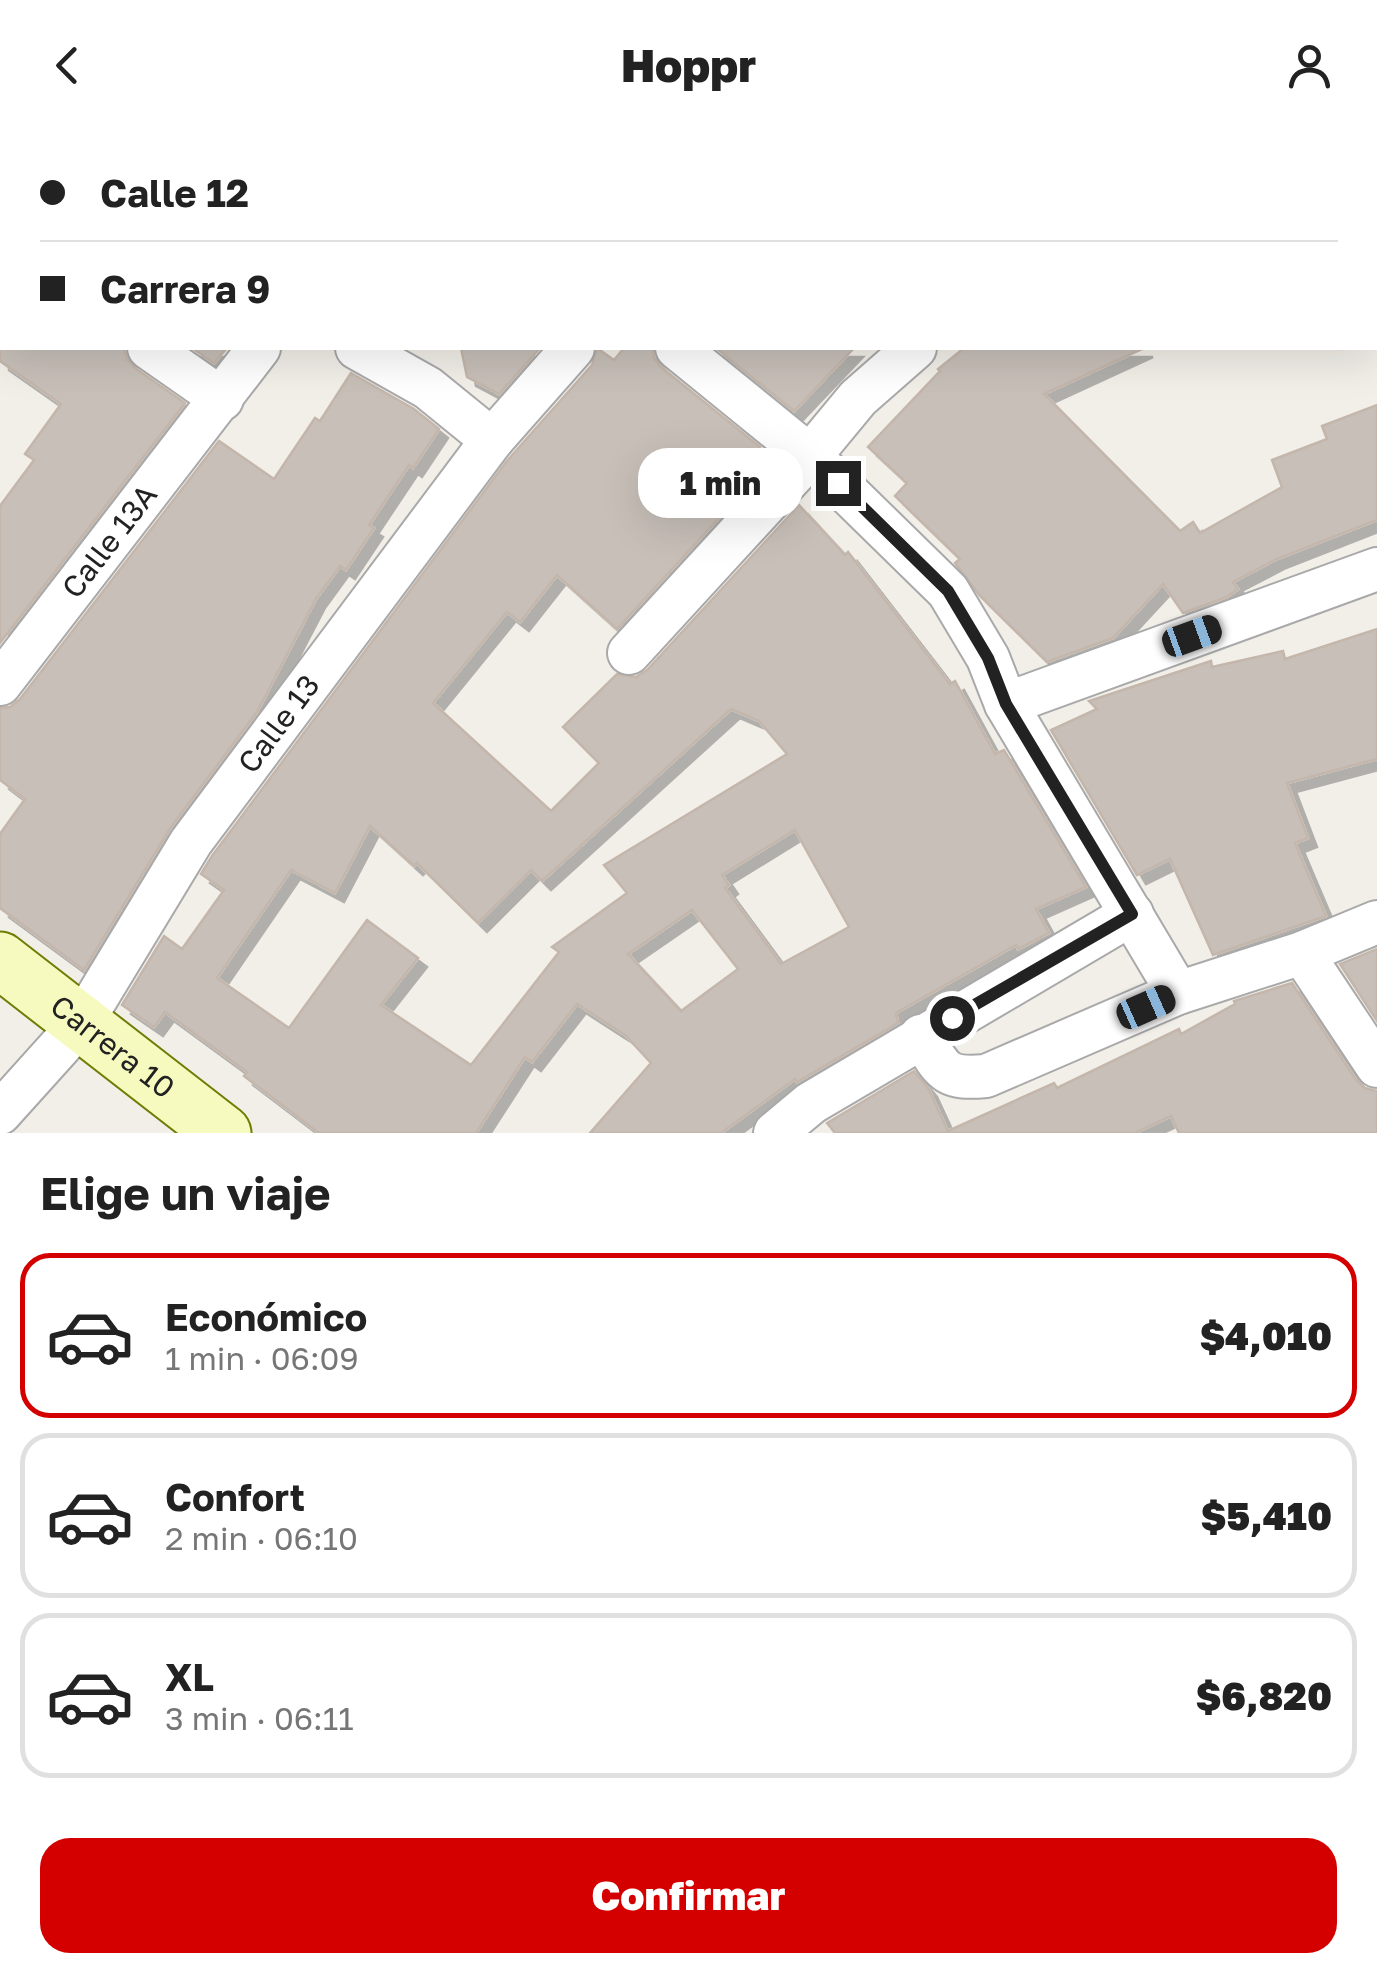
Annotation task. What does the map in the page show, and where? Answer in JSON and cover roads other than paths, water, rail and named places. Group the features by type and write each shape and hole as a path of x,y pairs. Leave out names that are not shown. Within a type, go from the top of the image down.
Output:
{"street":[{"path":"152,350 222,399"},
{"name":"Calle 13A","path":"0,684 258,350"},
{"path":"362,350 428,388 492,440"},
{"name":"Calle 13","path":"0,1112 82,1022 191,842 492,440 571,350"},
{"path":"678,350 810,456 948,591 988,658 1006,704 1178,993"},
{"path":"629,653 810,456 858,398 913,350"},
{"path":"1006,704 1377,569"},
{"path":"775,1133 811,1103 1132,914"},
{"path":"921,1036 942,1069 961,1078 986,1076 1178,993 1302,954 1377,922"},
{"path":"1302,954 1377,1066"},
{"name":"Carrera 10","path":"0,960 224,1133"}]}
